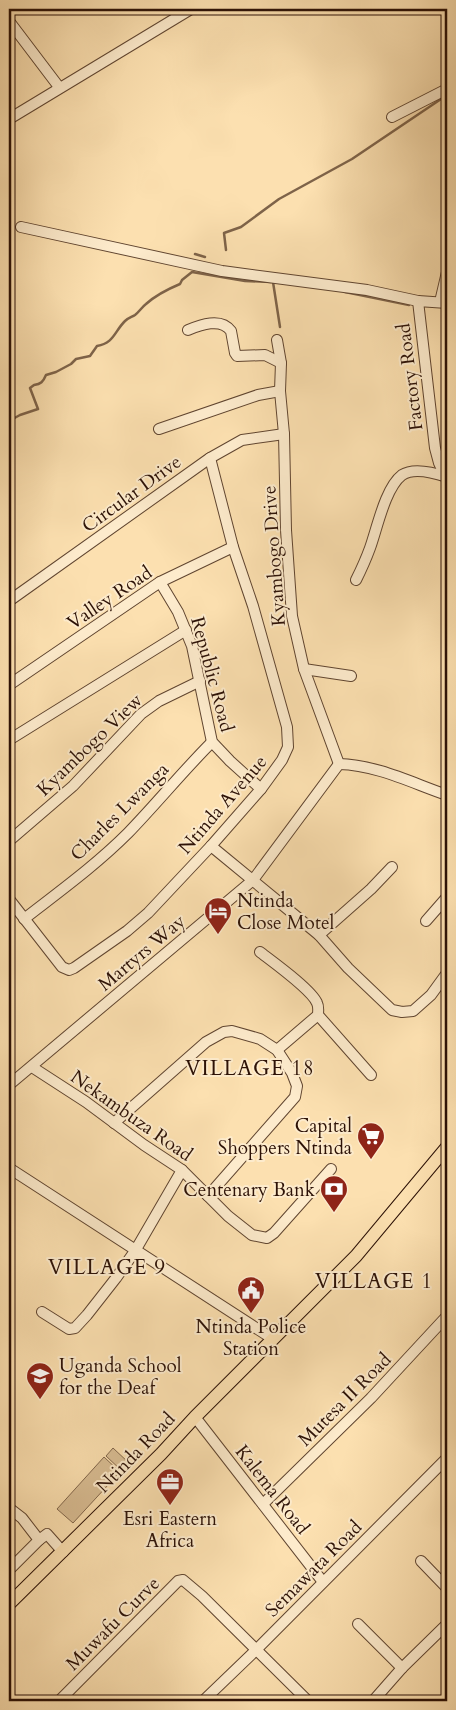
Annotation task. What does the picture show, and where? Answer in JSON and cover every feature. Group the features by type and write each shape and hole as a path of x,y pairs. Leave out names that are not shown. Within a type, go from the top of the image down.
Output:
{"main road":[{"name":"Ntinda Road","path":"9,1604 162,1454 195,1417 356,1256 445,1153"}],"street":[{"path":"9,119 59,87 191,9"},
{"path":"9,21 59,87"},
{"path":"392,117 447,89"},
{"path":"21,227 222,271 366,290 418,301"},
{"path":"444,302 447,272"},
{"name":"Factory Road","path":"444,302 418,301 435,448 439,463 446,477"},
{"path":"188,330 210,323 226,326 231,331 237,356 265,355 281,362"},
{"name":"Kyambogo Drive","path":"278,340 281,362 280,391 284,434 286,530 290,596 295,634 304,669 340,764"},
{"path":"159,429 258,395 280,391"},
{"name":"Circular Drive","path":"9,601 210,458 242,440 284,434"},
{"name":"Ntinda Avenue","path":"24,919 62,967 69,970 74,968 127,931 148,912 211,846 261,789 282,760 288,747 289,736 285,717 253,606 233,547 210,458"},
{"path":"356,580 370,549 389,494 399,478 413,471 438,474 446,477"},
{"name":"Valley Road","path":"9,685 160,582 233,547"},
{"name":"Republic Road","path":"160,582 178,612 192,646 212,742 261,789"},
{"path":"9,740 186,630"},
{"path":"304,669 351,676"},
{"name":"Kyambogo View","path":"9,841 73,786 141,714 200,680"},
{"name":"Charles Lwanga","path":"24,919 90,868 116,844 212,742"},
{"path":"340,764 357,764 447,795"},
{"name":"Martyrs Way","path":"9,1085 253,880 340,764"},
{"path":"211,846 319,935 348,968 392,1010 402,1012 413,1011 431,995 447,973"},
{"path":"319,935 371,889 392,867"},
{"path":"426,921 447,897"},
{"path":"9,899 24,919"},
{"path":"260,952 289,975 316,1001 318,1015 371,1075"},
{"path":"277,1050 318,1015"},
{"path":"114,1123 206,1042 224,1032 232,1031 260,1039 277,1050 292,1073 297,1086 295,1097 208,1196"},
{"name":"Nekambuza Road","path":"32,1066 182,1170 228,1216 252,1235 267,1238 274,1233 331,1169"},
{"path":"9,1168 273,1339"},
{"path":"42,1312 68,1329 75,1328 116,1278 135,1251 182,1170"},
{"name":"Mutesa II Road","path":"263,1504 371,1398 447,1316"},
{"name":"Kalema Road","path":"195,1417 323,1582"},
{"name":"Semawata Road","path":"203,1701 447,1458"},
{"path":"9,1508 22,1518 39,1540"},
{"path":"9,1570 47,1534 63,1552"},
{"path":"421,1561 447,1588"},
{"name":"Muwafu Curve","path":"59,1701 178,1581 183,1580 202,1596 256,1650"},
{"path":"358,1624 402,1668"},
{"path":"373,1701 402,1668 447,1624"},
{"path":"256,1650 308,1701"}],"shaded area":[{"path":"113,1448 129,1463 122,1471 106,1456"},
{"path":"104,1457 120,1472 73,1523 57,1509"}],"waterway":[{"path":"226,250 224,233 241,227 279,199 352,159 447,95"},
{"path":"195,254 205,257"},
{"path":"9,421 38,409 30,388 41,382 46,375 56,372 76,359 90,356 97,346 103,345 110,340 126,320 135,315 154,298 180,284 192,272 245,281 271,282"},
{"path":"273,282 280,327"},
{"path":"345,292 409,305"}],"place":[{"name":"Ntinda Close Motel","path":"218,935"},
{"name":"Capital Shoppers Ntinda","path":"371,1160"},
{"name":"Centenary Bank","path":"334,1213"},
{"name":"Ntinda Police Station","path":"251,1314"},
{"name":"Uganda School for the Deaf","path":"40,1400"},
{"name":"Esri Eastern Africa","path":"170,1506"}],"district":[{"name":"VILLAGE 18","path":"250,1068"},
{"name":"VILLAGE 9","path":"107,1267"},
{"name":"VILLAGE 1","path":"374,1281"}]}
